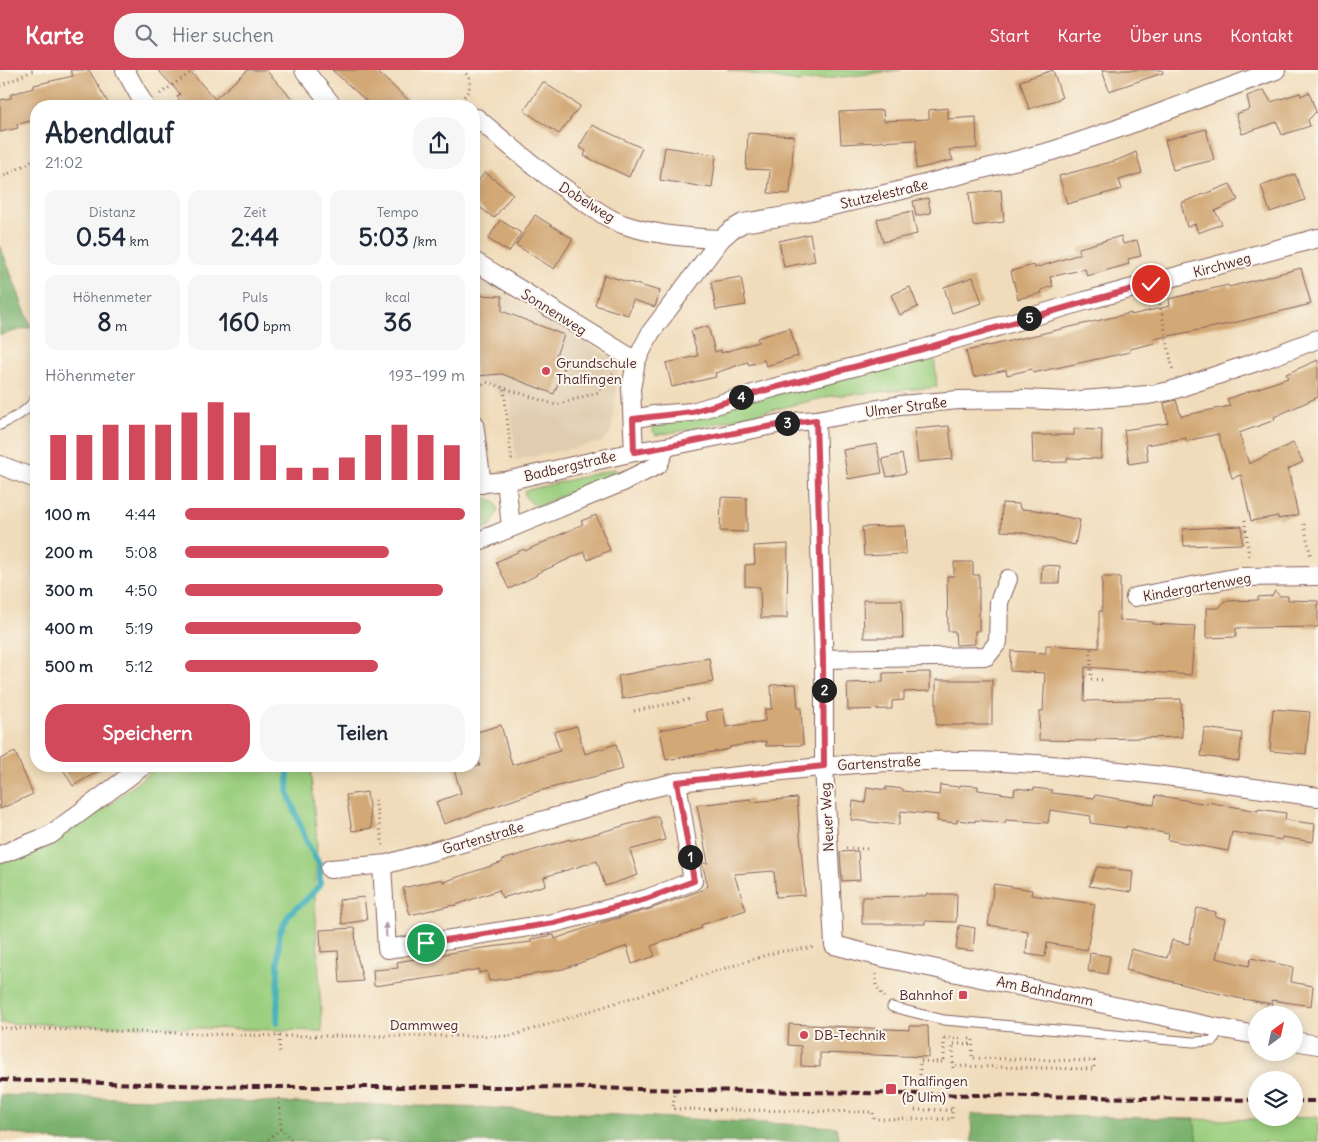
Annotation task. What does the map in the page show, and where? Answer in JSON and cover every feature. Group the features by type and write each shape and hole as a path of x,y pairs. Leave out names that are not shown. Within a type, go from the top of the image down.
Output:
{"street":[{"path":"124,70 142,100"},
{"path":"304,70 328,100"},
{"name":"Stutzelestraße","path":"634,452 631,390 634,368 651,332 721,239 731,230 743,223 797,214 898,191 1052,151 1276,70"},
{"name":"Dobelweg","path":"480,121 544,174 600,212 622,224 656,233 721,239"},
{"name":"Kirchweg","path":"633,419 692,412 1318,238"},
{"name":"Sonnenweg","path":"480,265 634,368"},
{"name":"Ulmer Straße","path":"666,447 782,423 816,420 900,405 958,400 1024,399 1069,401 1148,395 1170,391 1265,360 1318,339"},
{"name":"Neuer Weg","path":"816,420 824,766 834,945"},
{"path":"480,540 623,482 658,465 666,447"},
{"name":"Badbergstraße","path":"480,484 506,481 634,452 666,447"},
{"path":"0,465 30,477"},
{"path":"506,481 511,527"},
{"name":"Kindergartenweg","path":"1135,597 1252,576 1316,576"},
{"path":"823,659 987,656 998,642 999,602 1008,579"},
{"name":"Gartenstraße","path":"330,869 384,865 677,782 824,766 922,761 998,761 1186,778 1318,797"},
{"path":"0,855 50,835 135,772"},
{"path":"384,865 387,949 554,923 642,900 694,881 677,782"},
{"name":"Am Bahndamm","path":"834,945 885,958 1248,1034"},
{"path":"1303,1042 1318,1045"}],"lane":[{"path":"0,425 23,413 30,407"},
{"path":"892,1008 944,1020 1193,1042 1213,1041 1218,1028"}],"path":[{"path":"0,86 34,70"},
{"path":"171,87 194,70"},
{"path":"463,100 470,91 471,84 470,76 464,72"},
{"path":"0,178 30,162"},
{"path":"1157,290 1170,357"},
{"path":"480,386 486,382 556,405 599,392 611,374 634,368"},
{"path":"504,389 512,463 519,462"},
{"path":"1245,520 1252,576"},
{"path":"1304,524 1316,576"},
{"path":"1091,649 1091,679 1102,680"},
{"path":"634,711 693,700"},
{"path":"375,800 384,865"},
{"path":"828,847 870,850"},
{"name":"Dammweg","path":"0,1028 279,1036 511,1036 776,952 834,945"},
{"path":"876,985 877,969"},
{"path":"279,1036 280,1056"},
{"path":"920,1075 920,1061 944,1062 944,1038 973,1039 973,1044 972,1058 1094,1062 1094,1069 952,1067 953,1044 973,1044"},
{"path":"674,1095 673,1110 873,1112 874,1119 952,1119 952,1108 915,1110"},
{"path":"279,1098 281,1129 293,1142"},
{"path":"264,1142 281,1129"}],"shaded area":[{"name":"Grundschule Thalfingen","path":"480,277 514,300 619,362 613,422 610,434 602,442 516,460 510,397 502,397 492,386 480,382"}],"green space":[{"path":"727,70 901,70 799,82"},
{"path":"0,245 30,327 0,335"},
{"path":"934,354 937,387 831,396 693,429 656,435 653,431 654,424 663,419"},
{"path":"615,469 617,473 538,506 525,496 524,491"},
{"path":"480,499 492,500 497,506 497,513 490,526 480,530"},
{"path":"151,772 311,772 317,841 315,900 322,1031 0,1023 0,863 51,843 112,803"},
{"path":"0,1095 489,1108 836,1127 839,1142 66,1142 0,1131"},
{"path":"971,1114 1194,1119 1198,1142 972,1142"},
{"path":"1303,1117 1318,1117 1318,1142 1198,1142 1194,1119 1248,1119 1248,1126 1303,1126"}],"building":[{"path":"70,70 89,70 106,100 30,100 30,121 17,124 18,128 0,132 0,100 11,98 11,94 34,88 34,85 73,76"},
{"path":"158,70 189,70 215,99 248,70 266,70 294,100 180,100 177,97 180,94"},
{"path":"332,70 375,70 408,100 365,100"},
{"path":"1053,70 1062,98 1029,109 1020,81"},
{"path":"1102,70 1162,70 1163,73 1109,91"},
{"path":"543,82 580,106 559,134 524,111"},
{"path":"1264,90 1271,102 1300,93 1301,96 1309,92 1316,112 1308,120 1310,126 1282,135 1277,122 1242,134 1236,114 1250,109 1247,96"},
{"path":"948,108 948,119 976,117 977,148 949,150 953,160 916,169 916,140 841,144 839,112 883,110 884,121 929,119 929,110"},
{"path":"592,125 642,148 629,177 584,156 586,151 579,147"},
{"path":"1206,129 1214,160 1173,170 1165,140"},
{"path":"748,133 794,136 790,194 768,193 770,170 746,169"},
{"path":"665,147 716,155 712,188 660,180"},
{"path":"1136,152 1142,173 1119,180 1122,189 1067,204 1059,176 1118,160"},
{"path":"485,172 513,194 494,218 480,208 480,179"},
{"path":"1295,174 1305,200 1270,212 1261,186"},
{"path":"1230,184 1238,200 1215,211 1222,224 1198,233 1195,224 1187,227 1181,203"},
{"path":"1001,190 1004,222 973,226 969,193"},
{"path":"928,198 931,213 916,216 913,201"},
{"path":"912,211 917,234 883,242 877,219"},
{"path":"535,215 573,239 554,269 516,245"},
{"path":"500,220 521,233 509,252 488,239"},
{"path":"810,234 815,261 784,267 779,241"},
{"path":"1121,236 1123,244 1137,240 1141,256 1128,259 1129,264 1087,276 1085,269 1050,277 1053,286 1041,290 1042,293 1018,299 1011,271 1034,265 1035,268 1080,254 1079,248"},
{"path":"1301,268 1311,304 1229,324 1154,339 1155,343 1130,349 1130,352 1033,373 1032,369 1007,375 1006,370 974,377 969,363 966,351 1131,313 1131,315 1170,306 1169,299 1228,285 1229,287"},
{"path":"604,275 660,291 655,307 633,300 628,315 595,305"},
{"path":"741,277 746,305 716,310 711,282"},
{"path":"973,277 982,303 952,313 944,287"},
{"path":"910,287 918,307 900,315 891,295"},
{"path":"480,295 502,296 502,311 564,335 556,355 567,360 554,394 502,374 480,376"},
{"path":"708,326 715,352 721,350 721,353 758,342 757,338 790,328 798,356 766,366 764,360 749,365 748,362 715,373 716,377 672,387 666,363 698,356 691,331"},
{"path":"1318,360 1318,397 1274,417 1275,420 1239,433 1249,464 1293,443 1303,462 1288,469 1298,515 1278,519 1278,516 1251,521 1241,475 1232,478 1218,434 1186,441 1186,438 1146,445 1148,461 1129,464 1124,430 1168,423 1164,403 1176,400 1181,416 1230,406 1227,399 1288,378 1286,374"},
{"path":"949,426 953,459 918,462 914,429"},
{"path":"1074,429 1102,430 1101,459 1067,458 1067,462 1033,463 1032,435 1074,435"},
{"path":"877,444 882,473 848,479 843,450"},
{"path":"902,454 906,473 887,477 882,459"},
{"path":"721,497 747,498 747,532 720,531"},
{"path":"1002,503 1019,504 1020,509 1035,510 1080,520 1075,545 1020,532 1001,531"},
{"path":"596,515 610,550 588,560 584,552 536,574 509,589 496,562 524,549 525,551 583,524 581,521"},
{"path":"905,526 906,554 864,556 862,527"},
{"path":"1242,526 1242,544 1184,546 1183,529"},
{"path":"788,544 787,618 761,618 760,587 745,586 745,565 755,564 754,546"},
{"path":"954,562 973,562 973,575 979,575 979,631 975,631 975,644 956,645 955,631 948,631 947,576 954,576"},
{"path":"1042,565 1060,566 1059,583 1041,583"},
{"path":"1102,577 1120,577 1120,620 1195,626 1191,675 1085,667 1084,701 1181,699 1182,737 1096,739 1096,741 1039,740 1040,711 1043,711 1045,673 1010,671 1011,651 1046,653 1046,645 1099,648 1099,611 1102,611"},
{"path":"1275,591 1280,596 1288,596 1288,600 1318,601 1318,627 1236,628 1236,637 1206,638 1206,608 1219,608 1224,601 1258,600 1258,597 1272,596"},
{"path":"863,600 902,600 903,638 864,638"},
{"path":"709,658 713,682 622,699 618,676"},
{"path":"930,672 930,691 904,692 904,700 892,701 892,709 848,710 847,683 883,682 883,673"},
{"path":"936,680 992,680 992,725 936,725"},
{"path":"796,684 798,708 801,708 803,745 766,746 766,741 666,760 660,730 708,721 706,712 723,709 726,727 765,721 765,709 772,709 771,685"},
{"path":"1273,709 1310,712 1306,754 1270,751"},
{"path":"501,725 512,765 560,751 554,732 577,726 585,754 616,744 623,769 539,791 444,824 436,802 461,793 455,772 480,772 480,731"},
{"path":"1204,728 1242,733 1239,761 1201,756"},
{"path":"15,752 33,794 0,809 0,759"},
{"path":"65,772 97,772 73,786"},
{"path":"940,785 978,786 978,790 1014,795 1015,788 1034,790 1034,788 1052,790 1052,793 1094,798 1095,795 1154,805 1156,795 1207,804 1207,802 1258,811 1258,809 1286,813 1285,820 1315,824 1313,842 1282,837 1282,840 1232,832 1228,851 1168,840 1169,834 1126,826 1126,828 1090,823 1091,816 1050,810 1048,823 1006,820 1005,823 957,820 957,823 937,821 938,815 901,811 899,825 851,820 853,801 865,803 867,787 886,790 886,787 939,795"},
{"path":"367,792 372,828 352,831 346,795"},
{"path":"797,798 805,895 776,897 774,871 734,874 746,910 701,925 702,928 651,946 655,956 632,964 627,946 563,969 519,977 489,981 487,971 479,973 479,969 374,986 373,970 398,968 397,962 531,942 531,939 554,935 555,939 600,923 650,909 702,890 708,886 702,863 708,863 697,805 751,799 751,802"},
{"path":"658,816 665,840 630,850 638,875 605,886 597,861 544,877 546,885 502,898 499,890 453,906 410,915 403,888 442,879 443,882 503,862 502,860 570,839 570,841"},
{"path":"858,851 860,880 842,881 840,852"},
{"path":"1097,867 1133,871 1131,892 1089,886"},
{"path":"994,884 1032,890 1031,895 1095,904 1087,950 1047,943 1045,957 1026,954 1028,931 988,925"},
{"path":"926,894 957,894 956,922 925,921 925,924 862,924 862,897 926,896"},
{"path":"364,897 367,920 342,924 339,900"},
{"path":"1197,908 1216,912 1215,916 1225,919 1216,958 1249,966 1251,958 1293,967 1291,982 1313,986 1311,1006 1272,1000 1272,1004 1237,998 1126,970 1131,949 1167,958 1172,940 1189,944"},
{"path":"959,925 975,928 973,951 956,949"},
{"path":"355,928 356,951 363,981 340,983 338,951 321,952 320,930"},
{"path":"1090,953 1110,956 1107,974 1088,971"},
{"path":"789,1024 909,1030 909,1026 928,1026 929,1057 820,1053 820,1067 801,1066 801,1046 788,1045"}],"waterway":[{"path":"277,1023 279,934 290,913 320,885 320,865 308,845 288,793 288,772"}],"railway":[{"path":"0,1080 252,1087 527,1087 1248,1100"},
{"path":"1303,1101 1318,1101"}],"place":[{"name":"Grundschule Thalfingen","path":"546,371"},
{"name":"Bahnhof","path":"963,995"},
{"name":"DB-Technik","path":"804,1035"},
{"name":"Thalfingen (b Ulm)","path":"891,1089"}],"route":[{"path":"426,943 554,923 646,899 694,881 677,782 824,766 816,420 782,423 634,452 633,419 653,415 692,412 1151,284"}]}
